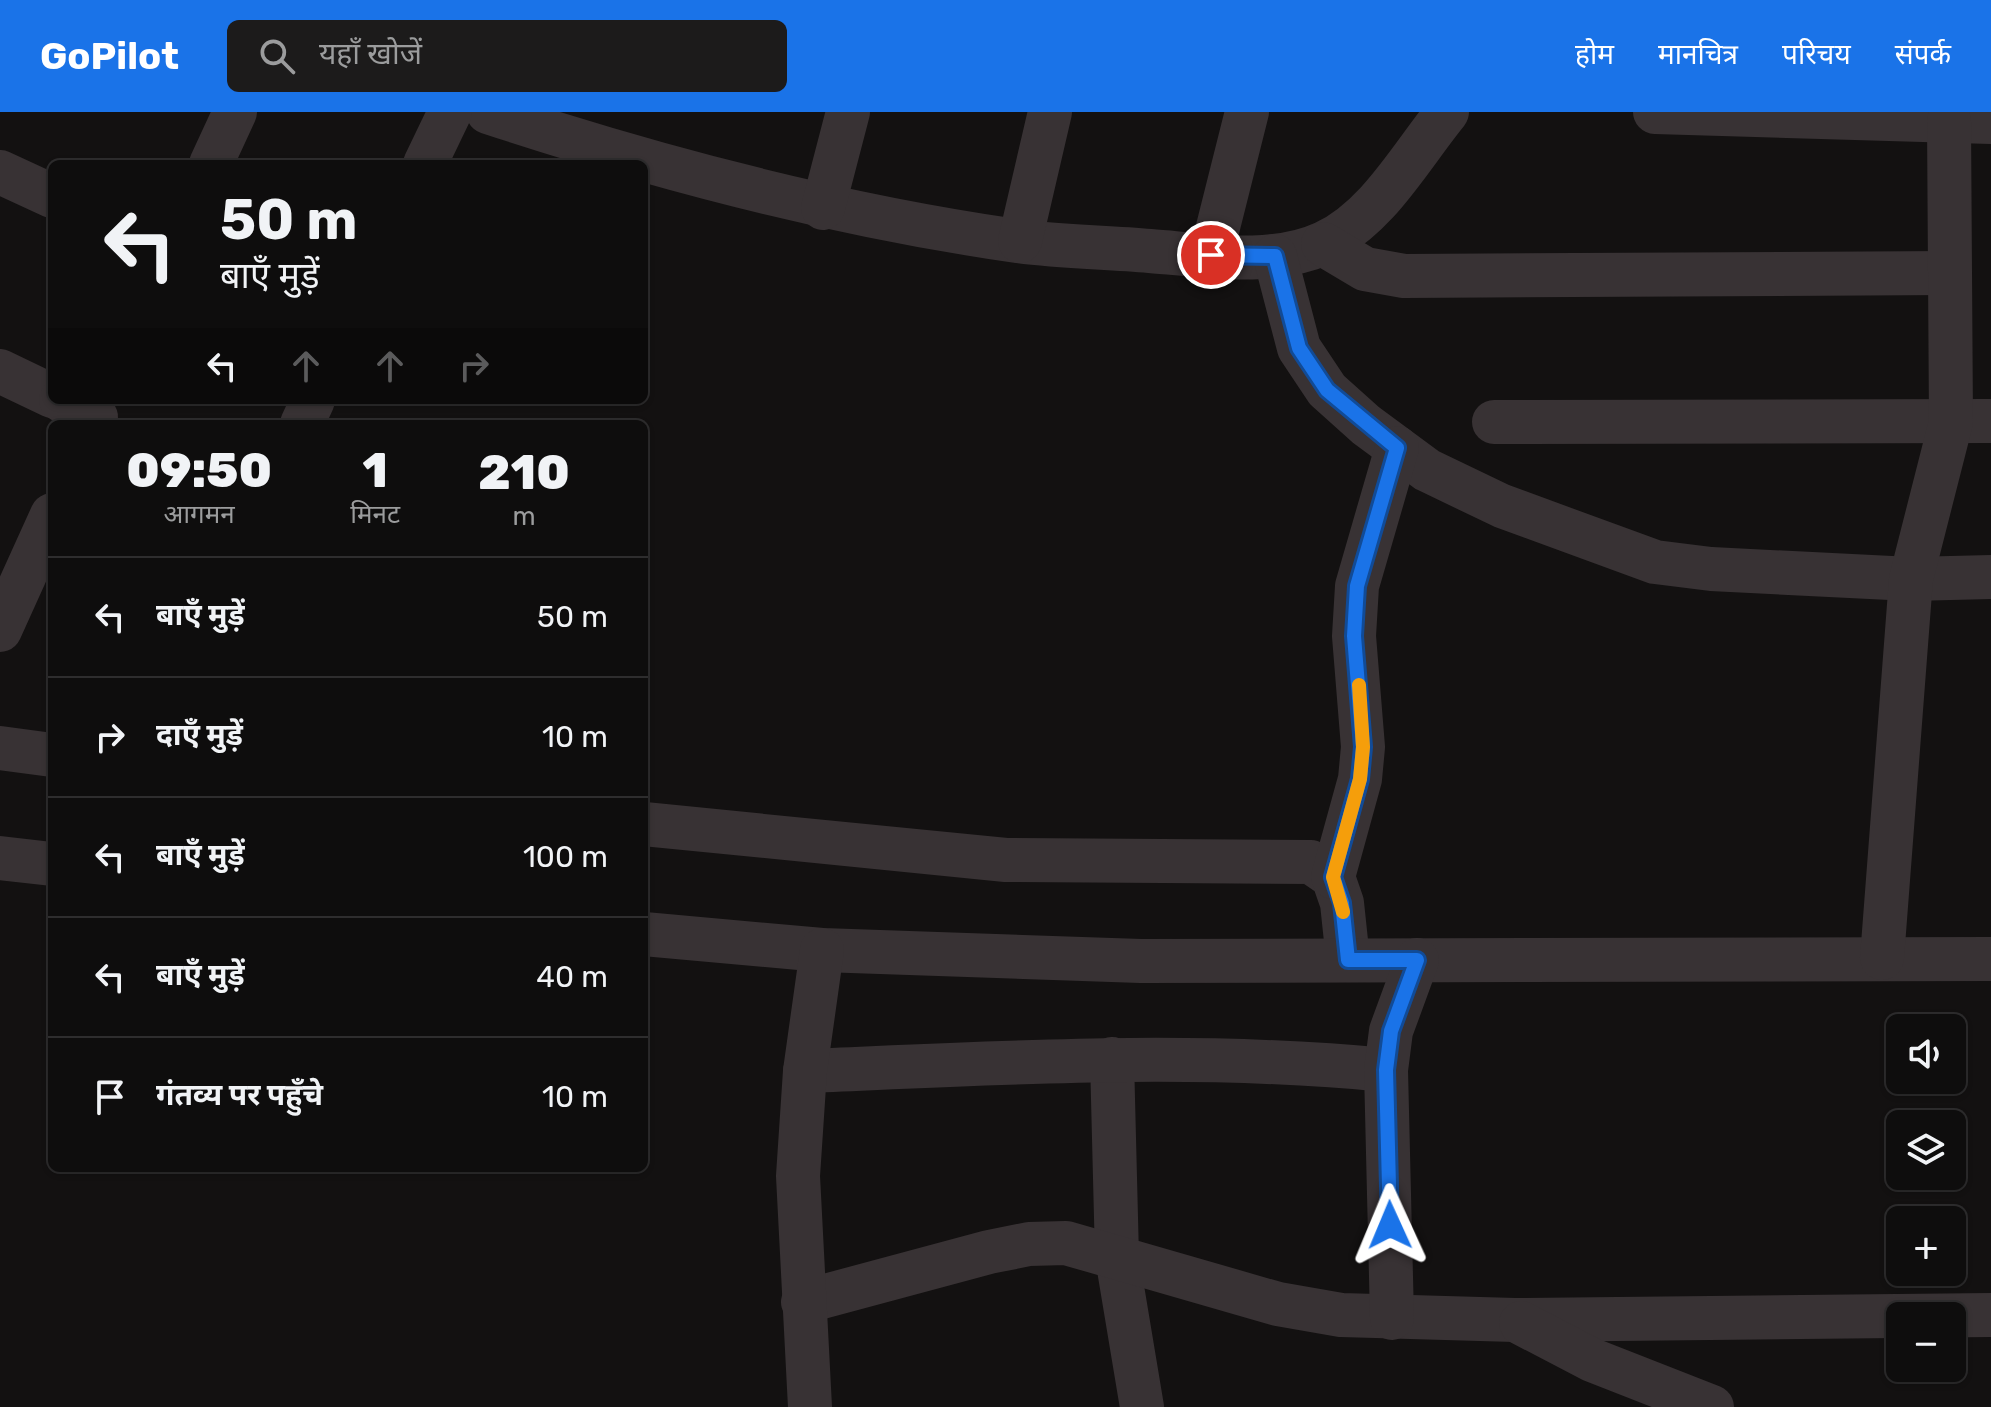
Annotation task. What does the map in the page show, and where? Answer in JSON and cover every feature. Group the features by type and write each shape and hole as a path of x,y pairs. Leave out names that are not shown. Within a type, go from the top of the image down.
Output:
{"street":[{"path":"213,160 235,112"},
{"path":"427,160 450,112"},
{"path":"488,112 637,160"},
{"path":"823,208 848,112"},
{"path":"1020,241 1050,112"},
{"path":"1211,255 1247,112"},
{"path":"648,163 823,208 1020,241 1211,255 1275,256 1323,244 1362,218 1447,112"},
{"path":"1655,112 1970,122 1950,273 1971,421 1911,579 1882,958"},
{"path":"0,172 48,194"},
{"path":"1323,244 1365,269 1404,276 1950,273"},
{"path":"1275,256 1299,348 1327,390 1427,470 1502,506 1655,562 1711,569 1911,579 1991,577"},
{"path":"0,371 48,394"},
{"path":"1494,422 1971,421"},
{"path":"1348,960 1342,903 1333,877 1360,779 1363,747 1354,636 1357,586 1397,448"},
{"path":"0,630 14,562 48,520"},
{"path":"0,748 48,754"},
{"path":"648,824 1006,860 1311,862 1333,877"},
{"path":"0,858 48,864"},
{"path":"648,934 822,950 1141,961 1991,959"},
{"path":"810,1407 798,1176 805,1071 822,950"},
{"path":"1392,1318 1386,1070 1391,1031 1417,960"},
{"path":"805,1071 1112,1059 1310,1063 1386,1070"},
{"path":"1112,1059 1117,1257 1142,1407"},
{"path":"803,1302 1029,1244 1066,1243 1278,1304 1392,1318 1515,1320 1991,1315"},
{"path":"1515,1320 1592,1360 1712,1407"}],"slow traffic":[{"path":"1343,912 1333,877 1360,779 1363,747 1359,685"}],"route":[{"path":"1211,255 1275,256 1299,348 1327,390 1397,448 1357,586 1354,636 1363,747 1360,779 1333,877 1342,903 1348,960 1417,960 1391,1031 1386,1070 1390,1225"}]}
